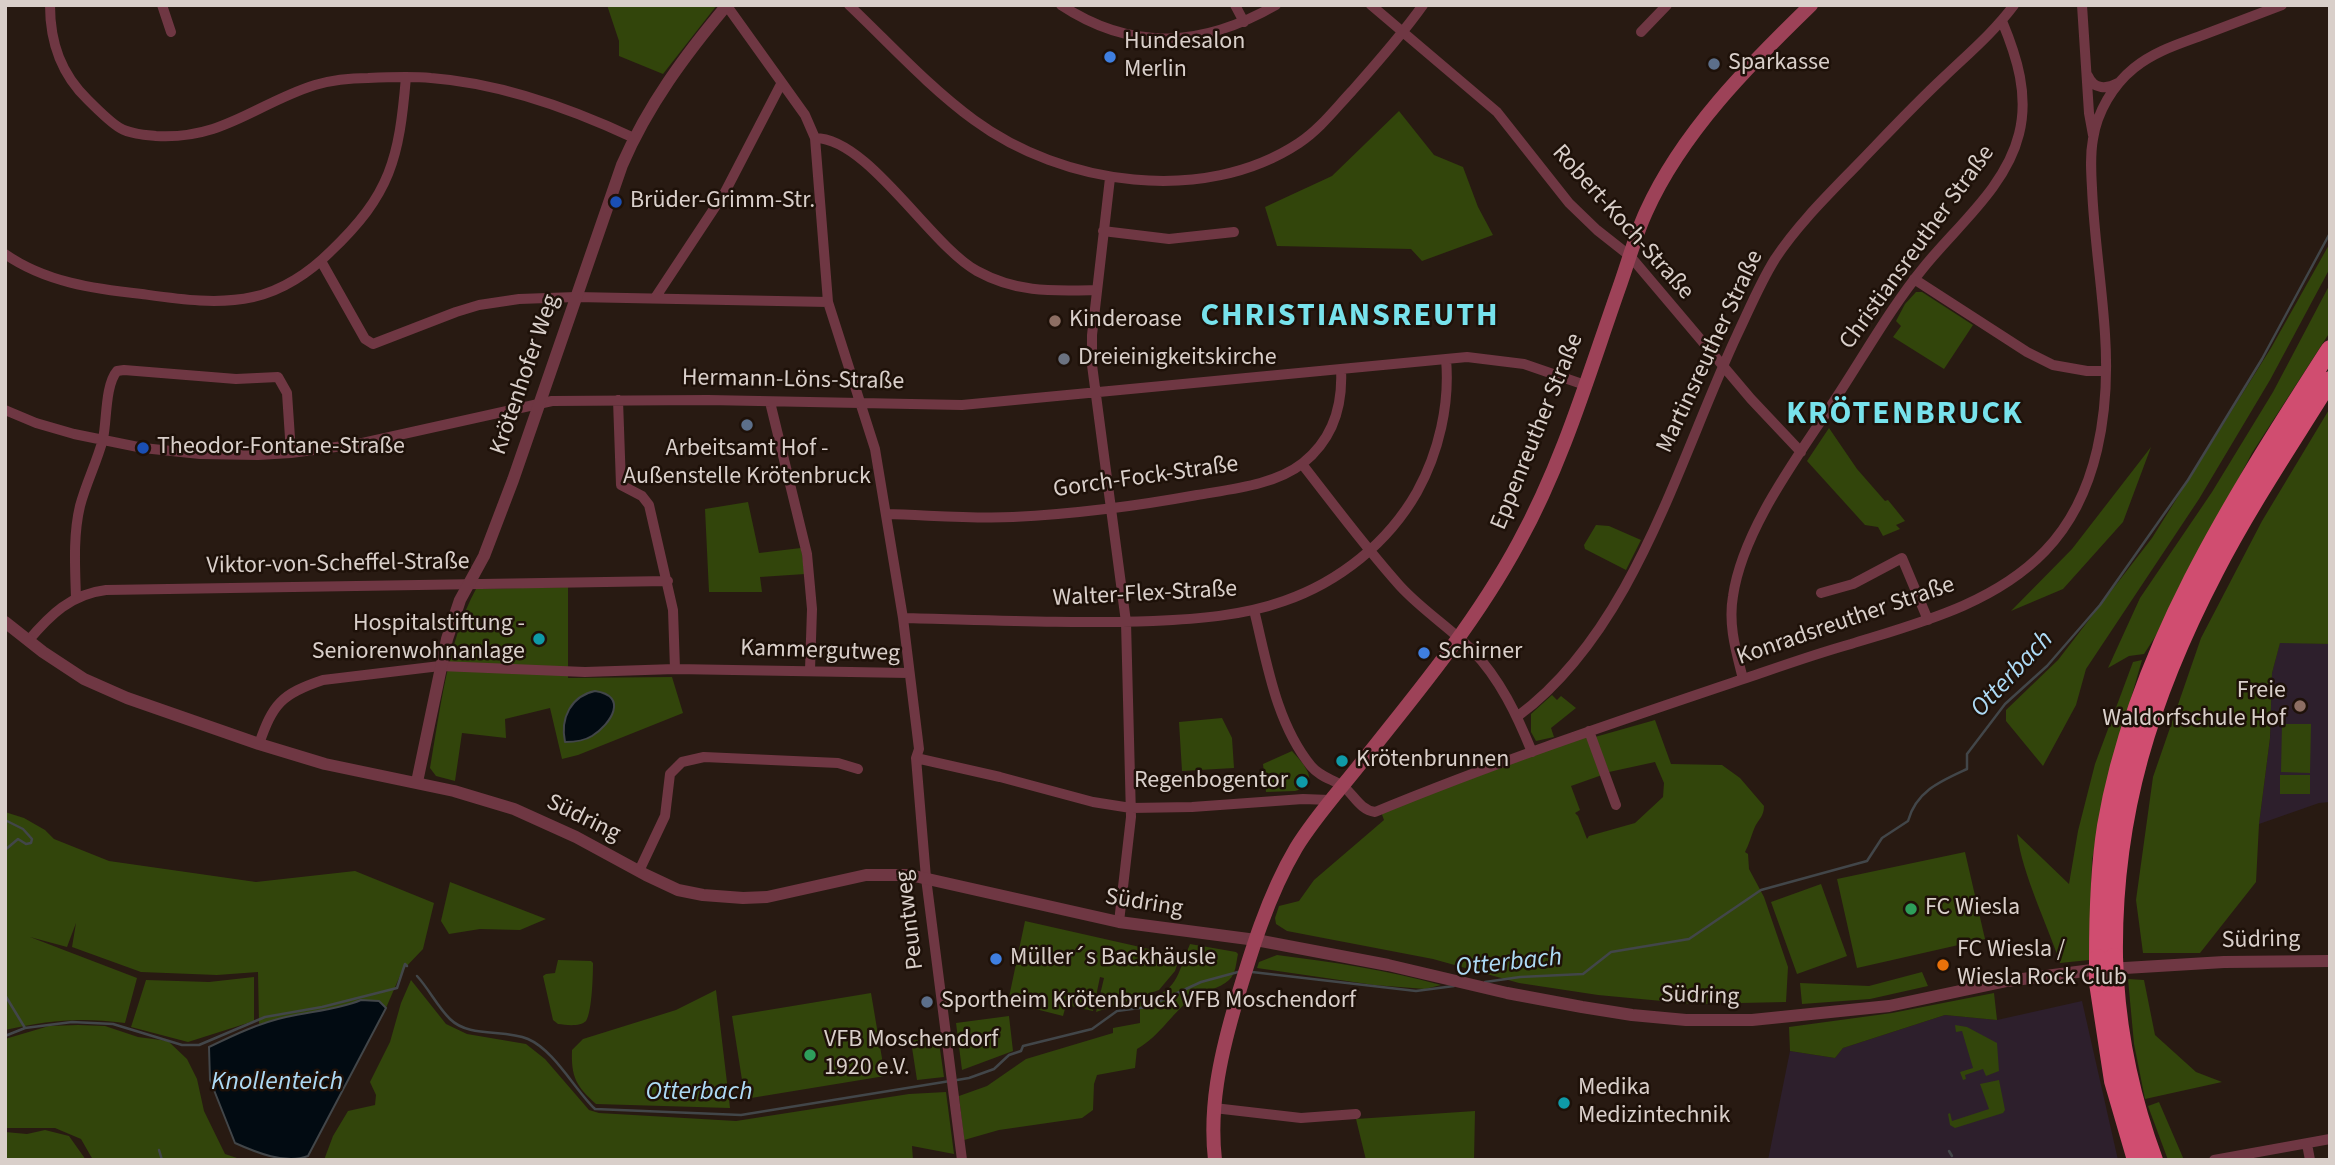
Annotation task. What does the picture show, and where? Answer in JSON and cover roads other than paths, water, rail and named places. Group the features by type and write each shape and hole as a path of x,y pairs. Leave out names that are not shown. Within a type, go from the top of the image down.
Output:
{"highway":[{"path":"2133,1154 2113,1082 2099,891 2106,826 2119,767 2144,686 2171,622 2249,478 2330,349"},
{"path":"2106,958 2127,802 2149,724 2168,674 2216,569 2330,380"},
{"path":"2107,982 2116,1001 2129,1073 2154,1160"}],"main road":[{"name":"Eppenreuther Straße","path":"1215,1160 1213,1127 1219,1065 1255,940 1283,871 1330,800 1459,638 1498,579 1531,519 1546,488 1585,385 1646,212 1667,172 1692,136 1749,68 1811,5"}],"street":[{"path":"50,5 55,48 67,75 95,107 120,128 134,133 173,137 204,133 226,126 314,85 347,79 406,77 433,78 481,86 531,99 579,114 634,138"},
{"path":"162,5 171,32"},
{"path":"849,5 935,88 974,120 1034,155 1069,168 1110,178 1157,180 1206,176 1246,167 1287,151 1320,126 1404,32 1423,5"},
{"path":"1061,5 1082,20 1108,30 1159,39 1190,38 1244,22 1276,5"},
{"path":"1235,5 1244,22"},
{"name":"Robert-Koch-Straße","path":"1371,5 1492,107 1569,203 1630,256 1723,366 1801,452"},
{"path":"1641,32 1667,5"},
{"name":"Martinsreuther Straße","path":"1518,716 1544,694 1573,662 1624,590 1658,520 1723,366 1775,260 1818,205 1926,94 2002,21 2014,5"},
{"name":"Konradsreuther Straße","path":"1342,786 1368,811 1375,812 1589,731 1928,620 2005,584 2040,556 2065,527 2079,501 2093,466 2104,413 2105,334 2093,215 2091,157 2093,136 2101,114 2119,83 2151,55 2282,5"},
{"path":"727,6 805,115 815,138 828,302 875,449 909,673"},
{"name":"Krötenhofer Weg","path":"417,782 440,666 460,600 484,556 540,404 622,165 634,138 670,76 727,6"},
{"path":"2084,6 2089,113 2093,136"},
{"name":"Christiansreuther Straße","path":"1743,679 1732,638 1733,595 1748,544 1801,452 1914,279 2001,177 2014,151 2022,118 2022,82 2002,21"},
{"path":"2087,70 2091,82 2099,87 2111,87 2119,83"},
{"path":"5,254 37,271 76,284 163,297 212,300 254,297 273,291 321,261 358,225 383,187 399,138 406,77"},
{"path":"656,298 725,191 781,84"},
{"path":"815,138 835,142 883,178 945,245 975,270 1020,288 1096,290"},
{"path":"1110,178 1096,290 1092,365 1126,622 1131,808 1119,922"},
{"path":"1102,231 1169,239 1234,232"},
{"path":"321,261 365,339 373,344 479,305 519,299 576,297 828,302"},
{"path":"1914,279 2027,352 2053,365 2087,371 2106,371"},
{"name":"Hermann-Löns-Straße","path":"5,410 36,423 143,448 200,454 290,453 358,444 540,404 618,400 962,405 1446,359 1506,360 1542,369 1585,385"},
{"name":"Walter-Flex-Straße","path":"902,618 1076,623 1180,620 1254,610 1306,592 1324,583 1371,550 1411,502 1432,461 1442,422 1447,384 1446,359"},
{"name":"Gorch-Fock-Straße","path":"886,514 1013,517 1111,507 1233,489 1266,481 1302,464 1331,430 1341,398 1341,369"},
{"path":"76,598 75,553 78,517 103,440 111,384 117,371 236,379 275,376 280,379 287,393 290,453"},
{"path":"618,400 621,485 642,496 649,505 673,610 675,669"},
{"path":"770,402 807,554 812,610 810,670"},
{"path":"1302,464 1399,586 1459,638 1485,666 1518,716 1532,752"},
{"path":"1821,593 1853,584 1902,558 1928,620"},
{"name":"Viktor-von-Scheffel-Straße","path":"28,641 54,612 76,598 106,590 667,581"},
{"path":"1254,610 1274,692 1289,729 1311,766 1323,777 1342,786"},
{"name":"Südring","path":"5,622 28,641 84,678 127,698 325,764 454,790 514,808 678,890 703,895 766,897 866,875 910,875 1119,922 1255,940 1422,972 1507,993 1632,1015 1686,1020 1752,1020 1889,1006 2059,973 2224,962 2330,961"},
{"name":"Kammergutweg","path":"259,744 269,715 276,704 308,685 323,680 440,666 586,672 675,669 810,670 909,673 919,749 916,758"},
{"path":"1589,731 1616,805"},
{"path":"639,871 665,816 670,774 688,760 704,757 826,762 859,769"},
{"path":"916,758 1093,802 1131,808 1330,800"},
{"name":"Peuntweg","path":"916,758 926,878 962,1160"},
{"path":"1214,1108 1301,1118 1356,1114"},
{"path":"2214,1160 2330,1139"},
{"path":"2307,1144 2311,1160"}],"water":[{"path":"595,691 612,698 614,704 610,718 589,738 565,742 564,725 569,709 579,698"},
{"name":"Knollenteich","path":"361,1000 379,1001 386,1008 308,1156 281,1158 235,1143 210,1080 209,1047 266,1023"}],"waterway":[{"name":"Otterbach","path":"1485,982 1520,977 1583,974 1611,952 1689,939 1761,890 1867,861 1882,838 1908,821 1923,795 1939,783 1967,769 1967,754 2005,704 2047,666 2100,605 2188,480 2262,359 2330,233"},
{"name":"Otterbach","path":"5,820 23,829 32,839 31,843 26,844 18,839 5,850"},
{"name":"Otterbach","path":"5,995 25,1028 72,1022 113,1024 182,1045 199,1045 265,1017 322,1007 397,988 405,964 407,966"},
{"name":"Otterbach","path":"957,1080 994,1069 1009,1055 1021,1051 1023,1046 1092,1029 1117,1011 1147,1007 1201,982 1238,972"},
{"name":"Otterbach","path":"1252,972 1416,991 1454,986"},
{"name":"Otterbach","path":"417,976 445,1014 458,1025 477,1031 519,1036 538,1044 595,1109 741,1115 950,1081"},
{"path":"5,1036 25,1028"},
{"path":"159,1150 162,1160"},
{"path":"1949,1151 1952,1156"}],"place":[{"name":"Hundesalon Merlin","path":"1110,57"},
{"name":"Sparkasse","path":"1714,64"},
{"name":"Brüder-Grimm-Str.","path":"616,202"},
{"name":"Kinderoase","path":"1055,321"},
{"name":"Dreieinigkeitskirche","path":"1064,359"},
{"name":"Arbeitsamt Hof - Außenstelle Krötenbruck","path":"747,425"},
{"name":"Theodor-Fontane-Straße","path":"143,448"},
{"name":"Hospitalstiftung - Seniorenwohnanlage","path":"539,639"},
{"name":"Schirner","path":"1424,653"},
{"name":"Freie Waldorfschule Hof","path":"2300,706"},
{"name":"Krötenbrunnen","path":"1342,761"},
{"name":"Regenbogentor","path":"1302,782"},
{"name":"FC Wiesla","path":"1911,909"},
{"name":"Müller´s Backhäusle","path":"996,959"},
{"name":"FC Wiesla / Wiesla Rock Club","path":"1943,965"},
{"name":"Sportheim Krötenbruck VFB Moschendorf","path":"927,1002"},
{"name":"VFB Moschendorf 1920 e.V.","path":"810,1055"},
{"name":"Medika Medizintechnik","path":"1564,1103"}],"district":[{"name":"CHRISTIANSREUTH","path":"1350,318"},
{"name":"KRÖTENBRUCK","path":"1905,416"}]}
